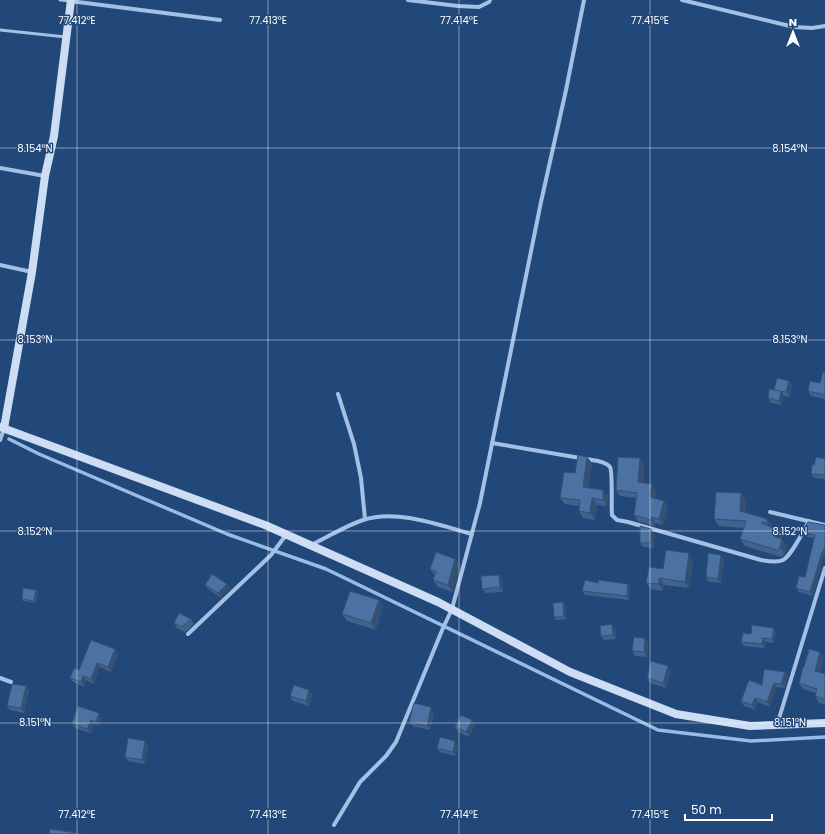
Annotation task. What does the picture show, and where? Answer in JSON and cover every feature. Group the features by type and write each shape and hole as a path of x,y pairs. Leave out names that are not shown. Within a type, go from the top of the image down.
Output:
{"street":[{"path":"408,0 479,7 490,0"},
{"path":"334,825 360,782 386,756 396,742 450,613 480,503 540,202 566,90 584,0"},
{"path":"682,0 794,27 812,28 825,26"},
{"path":"0,440 32,272 45,176 54,136 67,37 70,1 220,20"},
{"path":"0,168 45,176"},
{"path":"0,265 32,272"},
{"path":"338,394 354,444 365,519"},
{"path":"2,427 250,519 285,537 310,545 431,599 450,613 570,672 676,714 750,726 825,724"},
{"path":"492,442 605,463 609,466 612,472 611,511 612,515 617,520 761,560 782,560 790,554 809,521"},
{"path":"770,512 825,525"},
{"path":"310,545 354,523 365,519 383,516 416,519 472,534"},
{"path":"188,634 271,555 285,537"},
{"path":"777,725 825,568"},
{"path":"0,678 12,682"}],"lane":[{"path":"60,0 70,1"},
{"path":"0,30 67,37"}],"building":[{"path":"823,372 825,372 825,395 808,391 810,381 820,383"},
{"path":"777,378 789,381 786,392 774,390"},
{"path":"769,389 781,391 779,401 768,398"},
{"path":"578,455 587,457 583,487 603,490 603,500 592,498 590,513 579,511 580,500 560,498 564,472 575,473"},
{"path":"618,457 640,458 638,482 652,484 650,497 664,501 659,519 651,517 651,520 634,515 637,493 616,490"},
{"path":"816,457 825,459 825,475 811,474 812,465 814,465"},
{"path":"716,492 741,493 740,511 767,519 767,523 762,522 762,524 777,529 775,537 782,539 780,547 777,550 740,539 746,521 714,519"},
{"path":"808,522 825,525 825,546 810,592 796,588 799,576 805,577 815,535 805,533"},
{"path":"640,526 651,529 650,543 640,543"},
{"path":"666,550 689,553 685,582 659,578 659,584 646,583 649,567 663,569"},
{"path":"436,552 455,559 448,585 433,580 436,572 430,569"},
{"path":"708,553 721,555 718,579 706,577"},
{"path":"212,574 227,584 218,593 205,585"},
{"path":"499,575 500,587 482,589 481,576"},
{"path":"585,580 598,583 598,580 628,584 627,596 582,591"},
{"path":"23,588 36,590 34,601 22,599"},
{"path":"350,591 379,600 371,623 342,614"},
{"path":"563,602 564,617 554,617 553,603"},
{"path":"179,613 191,619 182,627 174,623"},
{"path":"612,624 613,635 601,636 600,626"},
{"path":"752,625 774,628 772,639 763,638 762,644 741,642 743,633 751,634"},
{"path":"634,637 645,638 644,652 632,651"},
{"path":"91,640 115,649 108,667 97,663 91,679 83,676 81,682 70,678 74,668 79,670"},
{"path":"809,649 820,652 815,671 825,674 824,699 815,696 817,689 799,683"},
{"path":"651,661 668,666 663,683 647,678"},
{"path":"764,669 785,672 781,684 774,683 767,702 755,698 752,705 741,701 749,680 762,685"},
{"path":"12,684 26,686 21,708 7,706"},
{"path":"294,685 309,690 306,701 290,696"},
{"path":"414,703 431,707 427,726 409,722"},
{"path":"78,706 99,713 96,722 91,720 87,729 72,723"},
{"path":"461,715 472,720 466,732 455,727"},
{"path":"440,737 455,741 453,752 437,748"},
{"path":"128,738 145,741 142,760 125,757"},
{"path":"50,829 84,834 49,834"}],"waterway":[{"path":"9,439 39,454 227,534 326,569 658,730 751,741 825,737"}]}
